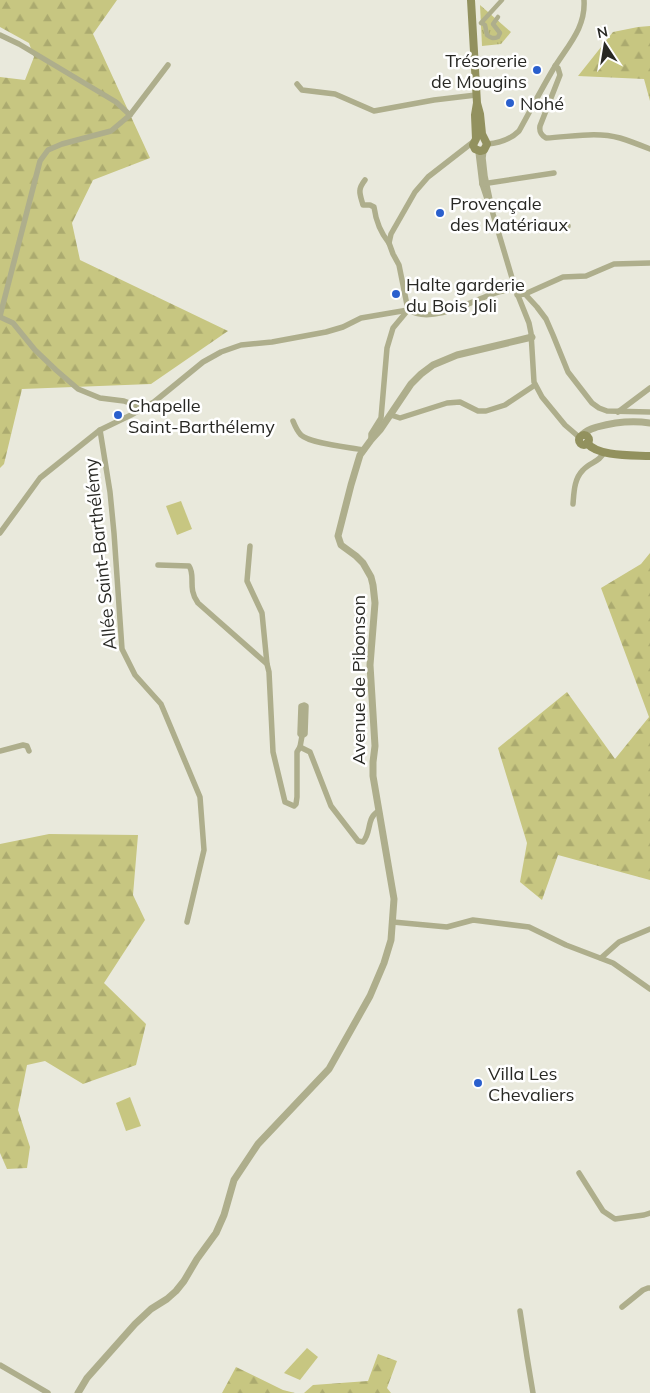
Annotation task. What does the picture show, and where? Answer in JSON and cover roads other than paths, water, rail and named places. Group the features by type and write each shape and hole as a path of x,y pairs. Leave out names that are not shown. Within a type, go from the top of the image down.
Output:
{"main road":[{"path":"471,0 479,145"},
{"path":"584,438 592,448 604,452 650,456"}],"street":[{"path":"498,17 493,24 500,33 498,37 491,38 487,36 485,26 481,23 502,0"},
{"path":"408,310 399,265 390,243 391,234 415,192 428,176 460,152 479,145 507,140 514,137 519,131 555,66 581,26 585,8 584,0"},
{"path":"0,35 19,44 116,102 130,115"},
{"path":"144,408 124,401 100,398 78,389 35,350 14,324 0,316 40,161 48,150 62,144 111,131 130,115 168,65"},
{"path":"555,66 560,71 559,79 540,126 542,136 546,138 600,135 619,138 650,149"},
{"path":"297,84 302,90 335,94 374,111 434,100 477,99"},
{"path":"479,145 483,158 484,184 517,296 532,337 535,385 542,397 565,425 584,438 597,427 624,421 650,423"},
{"path":"484,184 554,173"},
{"path":"365,180 360,186 363,205 370,205 374,208 376,222 382,234 390,243"},
{"path":"497,230 504,228 568,226"},
{"path":"517,296 563,277 586,276 614,264 650,263"},
{"path":"0,533 40,478 100,430 154,402 203,362 221,352 241,345 272,342 326,332 361,318 408,310 415,314 423,315 452,311 494,293 515,288"},
{"path":"524,294 546,319 568,372 592,403 607,411 650,412"},
{"path":"371,440 371,434 379,424 382,412 387,348 393,328 408,310"},
{"name":"Avenue de Pibonson","path":"78,1393 87,1378 130,1329 151,1309 176,1291 184,1281 216,1233 224,1215 234,1180 258,1144 329,1069 373,990 391,940 394,899 373,776 375,746 370,665 375,603 371,577 364,563 341,545 338,536 360,455 421,374 433,365 457,356 532,337"},
{"path":"391,415 400,418 446,403 460,402 478,411 486,411 505,405 535,385"},
{"path":"618,412 650,388"},
{"path":"293,421 296,429 302,436 364,450"},
{"name":"Allée Saint-Barthélémy","path":"100,430 110,492 122,649 135,675 161,704 200,797 204,850 187,922"},
{"path":"573,504 575,484 583,470 600,458 604,452"},
{"path":"250,546 247,581 262,613 269,672 273,752 285,802 294,806 297,797 297,752 302,736"},
{"path":"158,566 189,566 192,569 193,596 198,603 267,664"},
{"path":"0,751 23,745 27,746 29,751"},
{"path":"300,747 310,752 331,806 358,841 363,842 366,838 371,817 379,811"},
{"path":"393,922 448,926 473,920 529,927 566,945 613,963 650,989"},
{"path":"601,958 619,942 650,929"},
{"path":"580,1173 603,1211 615,1219 650,1213"},
{"path":"622,1307 643,1290 650,1288"},
{"path":"520,1311 533,1393"},
{"path":"0,1365 48,1393"}],"place":[{"name":"Trésorerie de Mougins","path":"537,70"},
{"name":"Nohé","path":"510,103"},
{"name":"Provençale des Matériaux","path":"440,213"},
{"name":"Halte garderie du Bois Joli","path":"396,294"},
{"name":"Chapelle Saint-Barthélemy","path":"118,415"},
{"name":"Villa Les Chevaliers","path":"478,1083"}]}
